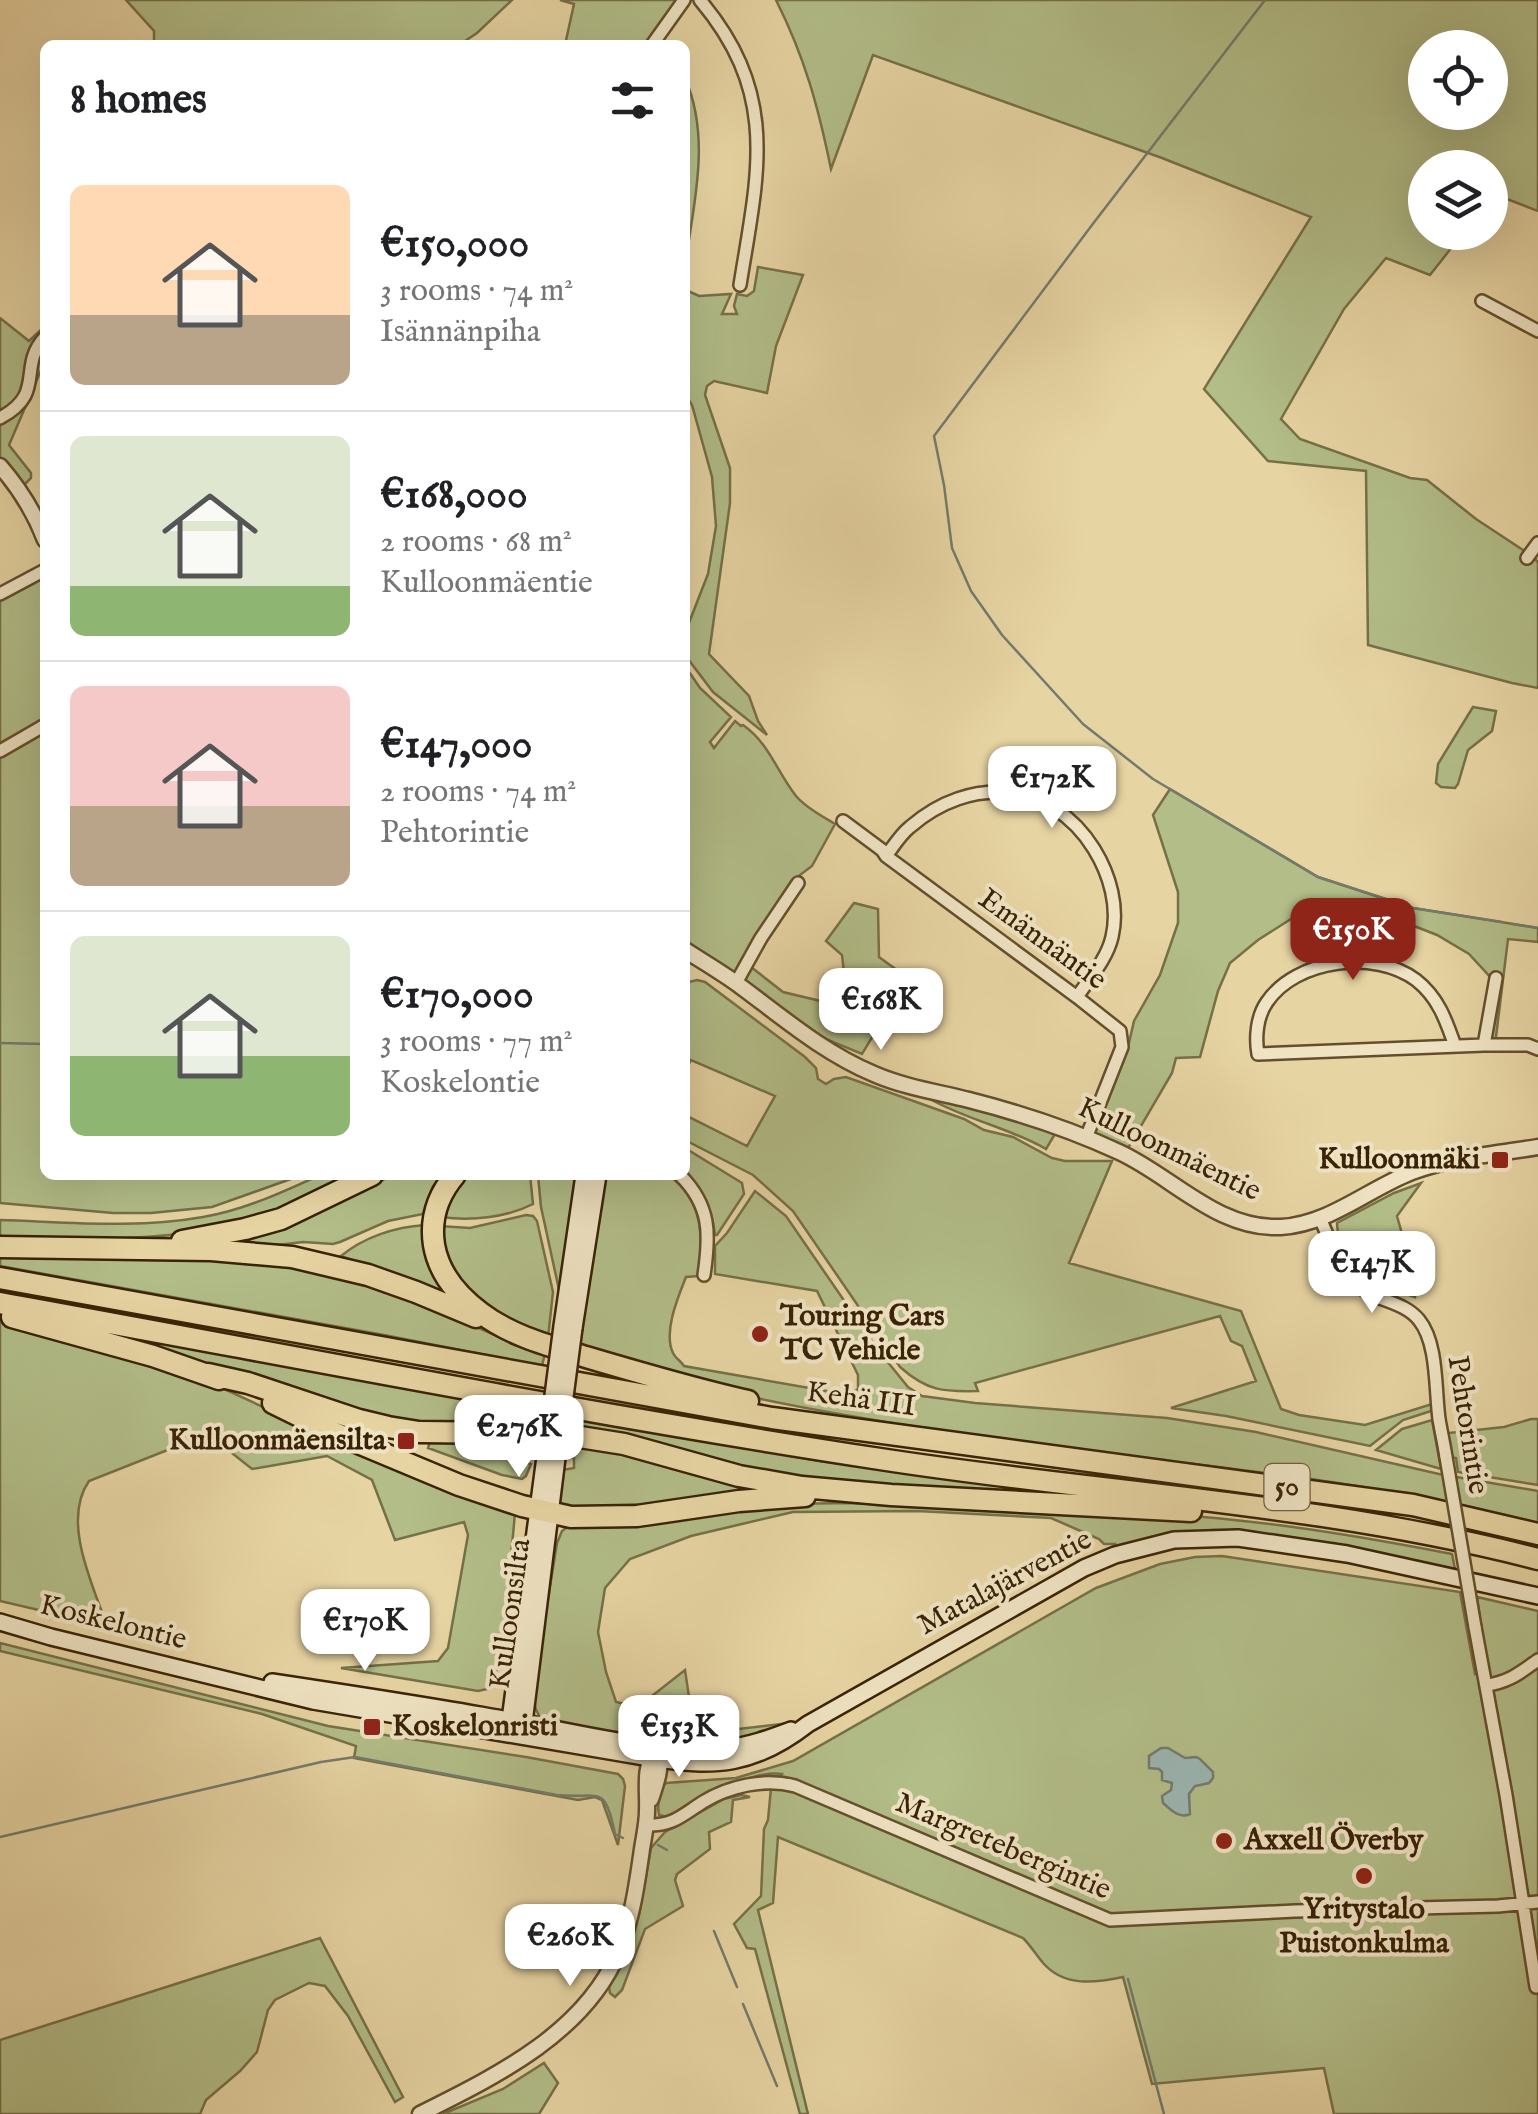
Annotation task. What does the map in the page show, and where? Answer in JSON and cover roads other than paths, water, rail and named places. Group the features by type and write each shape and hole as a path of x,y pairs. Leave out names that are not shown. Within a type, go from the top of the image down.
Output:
{"highway":[{"path":"136,1248 246,1230 282,1219 362,1180"},
{"path":"452,1180 438,1203 432,1231 443,1272 455,1290 482,1314 510,1331"},
{"path":"0,1247 136,1248 292,1257 384,1281 510,1331 645,1375 801,1413 831,1427"},
{"name":"Kehä III","path":"0,1278 697,1405 831,1427 1394,1502 1538,1534"},
{"name":"Kehä III","path":"0,1303 771,1442 884,1460 1286,1510 1538,1558"},
{"path":"0,1314 248,1383 358,1420 419,1432 580,1436 802,1488 1245,1514 1286,1510"},
{"path":"208,1374 412,1467 544,1512 572,1517 614,1518 739,1501 891,1495"}],"main road":[{"name":"Kulloonsilta","path":"516,1726 583,1180"},
{"name":"Kulloonsilta","path":"568,1327 597,1180"},
{"name":"Matalajärventie","path":"516,1726 656,1755 756,1742 808,1724 1084,1568 1174,1540 1258,1540 1538,1596"},
{"name":"Koskelontie","path":"0,1622 214,1676 258,1680 516,1726"}],"street":[{"path":"656,40 684,0"},
{"path":"700,0 736,52 757,120 759,156 740,285"},
{"path":"1482,301 1538,330"},
{"path":"0,418 15,409 26,395 40,343"},
{"path":"0,466 18,488 40,529"},
{"path":"1526,558 1538,542"},
{"path":"0,594 40,573"},
{"path":"0,751 40,727"},
{"path":"886,856 908,828 932,810 978,792 1015,793 1056,808 1089,841 1100,859 1114,900 1110,943 1076,996"},
{"name":"Emännäntie","path":"843,822 1116,1027 1122,1047 1086,1138"},
{"path":"736,983 760,938 798,883"},
{"name":"Kulloonmäentie","path":"690,953 826,1050 877,1076 1045,1121 1133,1159 1204,1205 1247,1223 1283,1227 1320,1218 1434,1164 1538,1147"},
{"path":"1455,1046 1439,1004 1414,979 1378,964 1349,962 1307,970 1287,982 1266,1003 1257,1030 1258,1054 1484,1045 1538,1048"},
{"path":"1484,1045 1496,978"},
{"path":"685,1180 696,1192 706,1216 708,1249 704,1275"},
{"name":"Pehtorintie","path":"1320,1218 1343,1268 1355,1284 1420,1320 1434,1364 1438,1415 1536,1987"},
{"path":"1486,1685 1515,1677 1538,1660"},
{"path":"420,2114 524,2056 565,2025 608,1975 625,1936 635,1896 646,1825 647,1774 656,1755"},
{"name":"Margretebergintie","path":"646,1825 664,1826 713,1796 763,1782 778,1782 960,1854 1110,1920 1538,1902"}],"water":[{"path":"1161,1748 1185,1758 1196,1757 1213,1772 1209,1783 1195,1786 1189,1794 1190,1814 1179,1815 1163,1803 1162,1796 1171,1790 1172,1783 1162,1780 1159,1769 1149,1768 1149,1756"}],"waterway":[{"path":"1265,0 934,436 952,548 971,591 1002,635 1083,724 1153,779 1318,877 1413,908 1502,922"},
{"path":"1512,924 1538,928"},
{"path":"0,1043 40,1044"},
{"path":"0,1837 355,1757 557,1795 598,1797 608,1807 615,1834 623,1838"},
{"path":"658,1845 667,1850"},
{"path":"714,1931 737,1987"},
{"path":"1128,1979 1164,2114"},
{"path":"743,2004 777,2086"}],"place":[{"name":"Kulloonmäki","path":"1500,1160"},
{"name":"Touring Cars TC Vehicle","path":"760,1334"},
{"name":"Kulloonmäensilta","path":"406,1441"},
{"name":"Koskelonristi","path":"372,1727"},
{"name":"Axxell Överby","path":"1224,1841"},
{"name":"Yritystalo Puistonkulma","path":"1364,1876"}]}
